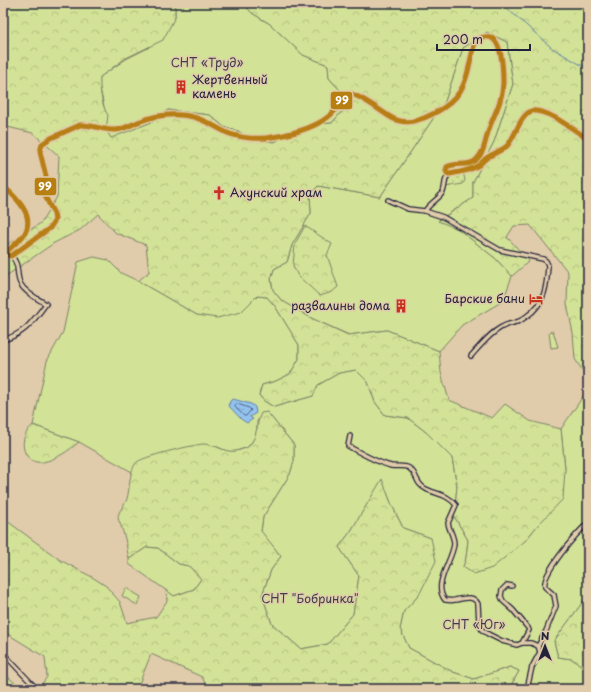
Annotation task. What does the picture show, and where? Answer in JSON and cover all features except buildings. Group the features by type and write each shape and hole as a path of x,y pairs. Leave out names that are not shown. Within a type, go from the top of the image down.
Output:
{"street":[{"path":"11,256 50,228 55,220 54,214 45,196 46,176 40,152 42,144 49,139 80,125 100,129 116,130 148,118 164,115 179,115 196,118 237,136 256,139 268,138 318,125 336,110 343,98 348,94 352,94 393,119 408,122 440,112 448,106 466,80 478,39 482,37 492,38 497,43 501,57 503,84 500,103 488,130 481,154 475,162 467,164 454,163 447,167 446,170 450,174"},
{"path":"425,211 441,194 444,182 450,174 472,169 486,158 506,146 523,118 531,111 541,111 588,139"},
{"path":"3,186 21,204 26,212 28,222 23,236 6,252 6,254 14,259 18,278 23,288 46,304 27,329 3,340"},
{"path":"388,200 408,209 425,211 443,217 500,250 543,259 546,261 548,265 545,290 540,304 530,314 517,322 509,323 500,327 471,356"},
{"path":"350,436 348,446 383,463 410,468 414,472 419,484 425,489 446,497 456,505 448,523 454,543 441,580 440,588 443,598 445,600 473,598 478,604 479,624 482,630 502,641 517,645 522,643 531,643 538,646"},
{"path":"527,689 532,667 540,652 538,646 546,632 556,606 554,596 545,587 544,582 559,556 588,523"},
{"path":"512,586 507,585 502,590 501,596 503,601 513,610 529,630 522,643"},
{"path":"3,653 35,687 39,689"}],"green space":[{"path":"3,3 175,3 175,17 163,40 126,58 100,77 101,97 108,115 106,130 111,138 152,122 168,110 210,115 224,127 238,131 253,140 275,142 293,130 309,125 332,123 344,109 340,90 329,78 328,65 303,55 270,24 252,13 243,3 588,3 588,379 575,359 573,333 567,304 568,272 530,225 514,226 507,237 529,261 512,276 495,258 458,229 438,221 473,198 473,182 494,142 513,84 507,42 487,32 463,48 445,101 380,197 318,186 310,195 311,213 292,245 287,262 274,269 271,279 273,290 281,300 311,318 348,335 387,330 439,351 441,373 449,400 492,418 505,404 530,421 561,429 565,469 563,499 525,541 492,568 474,574 463,567 466,558 468,540 454,516 457,486 452,458 426,432 408,418 385,415 375,402 368,382 356,370 339,373 318,385 313,396 274,407 264,401 259,395 262,385 276,381 290,374 299,359 299,345 275,306 267,297 257,296 241,312 217,318 197,315 138,281 149,272 146,245 116,233 98,214 80,230 54,243 3,278 3,247 41,223 57,197 59,156 33,133 3,126"},
{"name":"СНТ «Труд»","path":"175,3 243,3 252,13 270,24 303,55 328,65 329,78 340,90 344,109 332,123 309,125 293,130 275,142 253,140 238,131 224,127 210,115 168,110 152,122 111,139 106,130 105,111 99,84 100,77 126,59 148,48 175,17"},
{"path":"487,32 507,42 513,84 494,142 473,182 473,198 439,220 458,229 495,258 512,276 503,301 462,325 439,351 387,330 349,335 311,318 281,300 273,290 271,279 274,269 287,262 292,245 311,213 310,195 318,186 380,197 445,101 463,48"},
{"path":"463,172 465,180 463,184 445,187 444,182 451,173"},
{"path":"305,226 332,244 327,255 338,287 332,292 320,296 298,276 293,266 295,244"},
{"path":"94,257 108,260 121,273 138,281 197,315 241,312 257,296 267,297 275,306 299,345 299,359 290,374 276,381 262,385 259,395 264,401 274,407 313,396 318,385 339,373 356,370 368,382 375,402 385,415 408,418 426,432 452,458 457,486 454,516 468,540 466,558 463,567 525,541 537,526 565,469 561,429 588,389 588,595 554,641 558,657 572,659 588,670 588,689 509,689 519,671 510,667 474,679 453,672 409,648 400,629 404,611 419,595 431,538 403,528 382,480 351,531 339,547 359,576 353,614 328,644 301,649 272,624 262,595 271,570 281,556 261,532 263,517 290,474 294,461 294,445 267,412 257,421 257,435 248,447 233,452 226,451 218,447 136,463 132,472 79,442 33,425 47,361 63,332 78,262"},
{"path":"553,331 558,347 551,348 549,332"},
{"path":"267,412 294,445 294,461 290,474 263,517 261,531 281,556 271,570 262,595 272,624 301,649 328,644 353,614 359,576 339,547 351,531 382,479 403,528 431,538 436,561 419,595 404,611 400,629 409,648 453,672 474,679 510,667 519,671 509,689 208,689 202,677 151,654 137,689 38,689 47,677 45,657 6,633 3,636 3,518 60,560 106,586 120,602 127,623 156,617 167,601 166,590 174,596 194,589 201,579 189,566 179,564 158,548 147,547 129,559 125,538 118,518 119,513 127,499 131,475 136,463 167,452 203,444 208,444 230,451 245,448 249,446 254,438 261,413"},
{"path":"33,425 79,442 58,457 43,462 37,462 28,457 25,453 23,443 27,431"},
{"path":"147,547 158,548 179,564 189,566 201,579 194,589 174,596 129,564 129,559"},
{"path":"126,588 141,597 137,605 122,596"},
{"path":"588,595 588,670 572,659 558,657 554,641"},
{"path":"3,665 9,678 22,689 3,689"}],"water":[{"path":"233,399 251,404 255,407 256,413 250,417 253,419 247,423 242,420 228,405"}],"waterway":[{"path":"501,3 552,48 588,69"}],"transit line":[{"name":"99","path":"3,186 24,208 28,222 27,229 23,236 6,254 11,256 50,228 55,220 54,214 45,196 46,176 40,152 42,144 49,139 80,125 107,130 116,130 163,115 195,117 230,134 248,138 274,137 290,134 315,125 330,115 341,103 344,96 350,94 365,100 396,120 404,122 416,121 438,111 450,103 460,92 469,69 475,43 477,40 484,37 491,38 499,47 503,71 502,95 483,150 479,157 470,163 447,167 447,173 449,174 472,169 487,158 505,148 510,142 523,118 531,111 545,113 588,139"}],"place":[{"name":"Жертвенный камень","path":"181,87"},
{"name":"Ахунский храм","path":"219,193"},
{"name":"Барские бани","path":"536,299"},
{"name":"развалины дома","path":"401,306"}],"park label":[{"name":"СНТ \"Бобринка\"","path":"310,599"},
{"name":"СНТ «Юг»","path":"474,625"}]}
